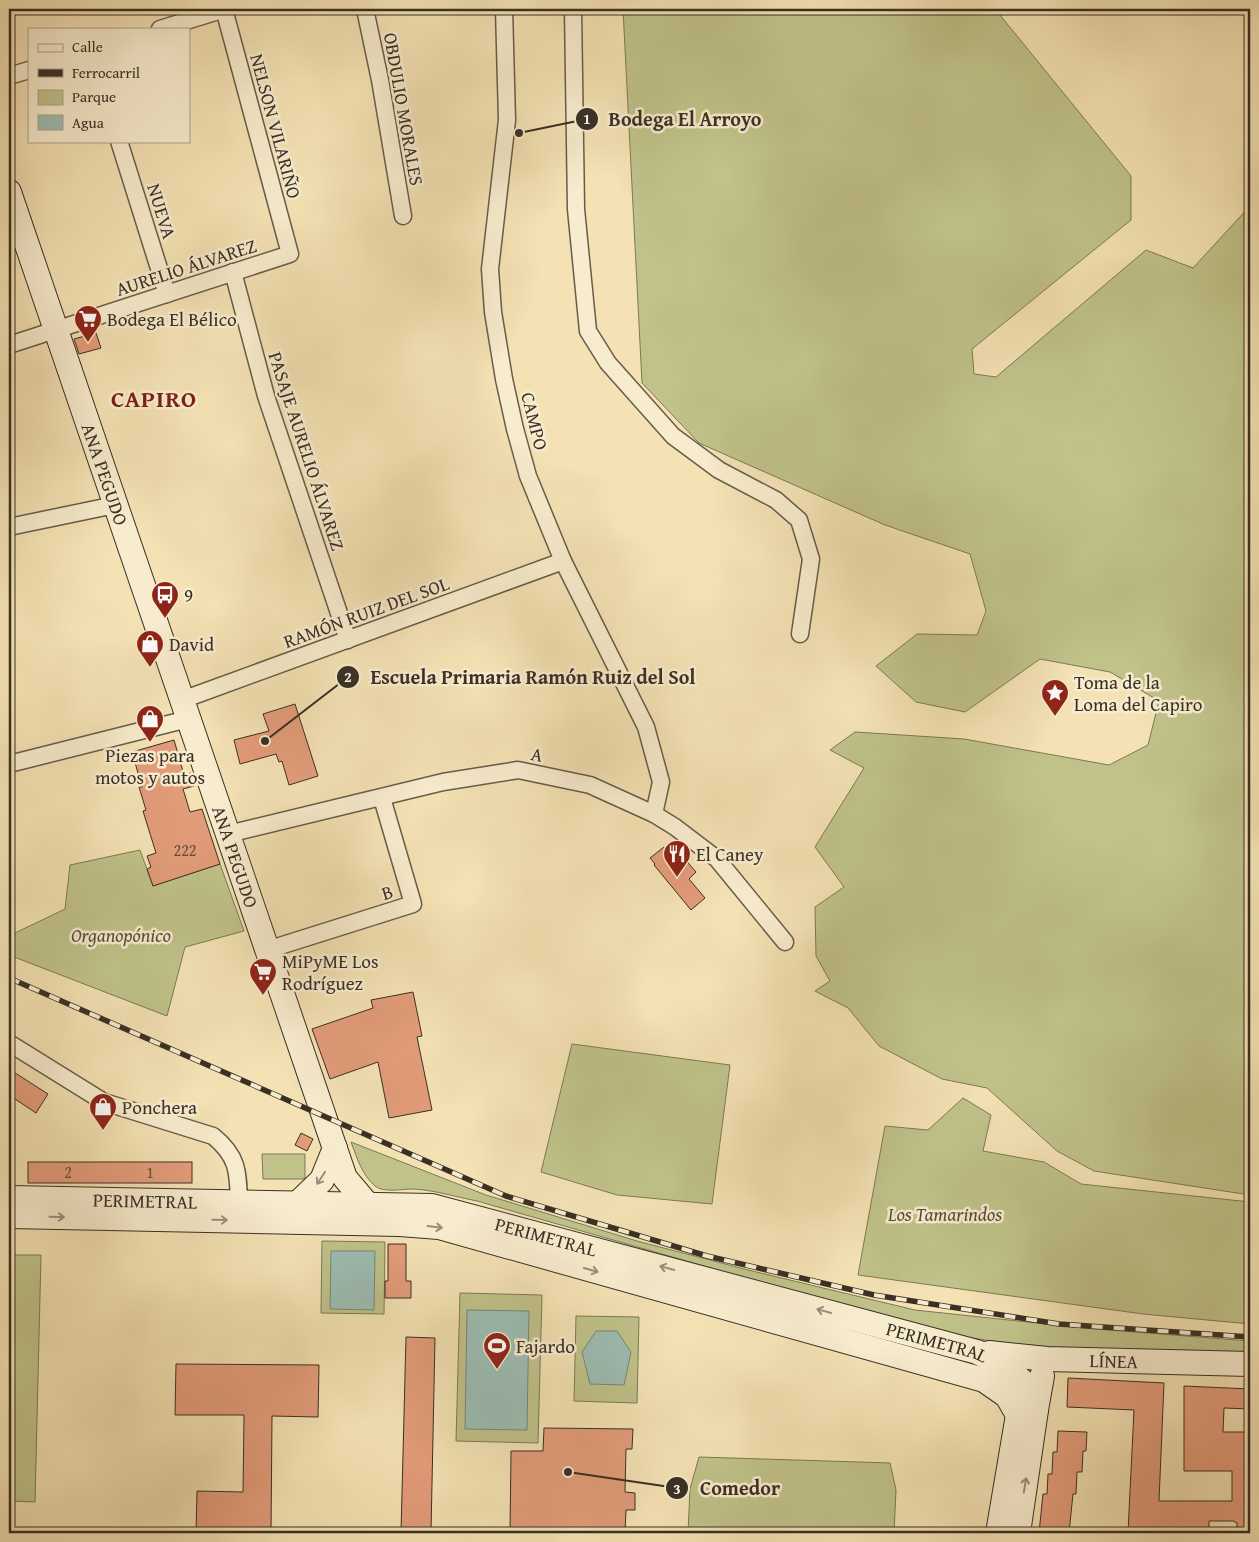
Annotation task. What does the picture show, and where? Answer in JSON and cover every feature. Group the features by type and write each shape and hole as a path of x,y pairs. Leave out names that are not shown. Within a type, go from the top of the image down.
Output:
{"main road":[{"name":"ANA PEGUDO","path":"10,202 56,330 345,1178 367,1204"},
{"path":"304,1213 322,1180 335,1148"},
{"path":"338,1203 345,1178"},
{"name":"PERIMETRAL","path":"9,1198 238,1202 304,1213 439,1227 984,1380 1029,1390"},
{"name":"PERIMETRAL","path":"9,1216 304,1213 338,1203 432,1206 977,1352 1005,1366 1029,1390"},
{"path":"367,1204 400,1224"},
{"name":"LÍNEA","path":"977,1352 1029,1390 1086,1360 1250,1364"},
{"path":"998,1533 1029,1390"},
{"path":"1018,1533 1029,1390"}],"street":[{"path":"163,28 224,9"},
{"name":"NELSON VILARIÑO","path":"224,9 290,254"},
{"name":"OBDULIO MORALES","path":"365,9 380,80 403,216"},
{"name":"CAMPO","path":"504,9 507,120 490,269 493,312 514,429 528,476 563,561 646,728 661,782 654,814"},
{"path":"573,9 576,209 588,331 608,363 673,436 719,470 776,500 799,520 811,559 800,634"},
{"path":"9,76 28,70"},
{"name":"NUEVA","path":"120,142 167,294"},
{"name":"AURELIO ÁLVAREZ","path":"9,345 290,254"},
{"name":"PASAJE AURELIO ÁLVAREZ","path":"233,272 266,396 348,640"},
{"path":"9,527 115,505"},
{"name":"RAMÓN RUIZ DEL SOL","path":"9,764 185,709 348,640 563,561"},
{"name":"A","path":"228,834 443,782 518,770 590,785 654,814 717,859 785,942"},
{"name":"B","path":"267,950 413,904 382,798"},
{"path":"9,1043 104,1102 213,1136 225,1146 238,1172 238,1202"}],"green space":[{"path":"623,9 995,9 1131,176 1131,220 972,349 974,374 996,377 1146,250 1193,268 1250,206 1250,1195 1094,1171 1057,1151 987,1088 942,1079 879,1046 848,1008 815,991 830,981 816,956 815,907 844,887 815,847 864,768 830,750 855,732 964,739 1109,765 1148,745 1159,701 1110,672 1040,659 965,712 916,702 876,666 917,634 977,635 986,611 970,554 885,525 699,443 642,383"},
{"name":"Organopónico","path":"140,850 153,886 220,864 244,931 185,947 167,1016 9,955 9,948 15,933 65,909 70,865"},
{"path":"572,1044 730,1065 712,1204 617,1195 541,1172"},
{"name":"Los Tamarindos","path":"963,1098 991,1115 983,1151 1044,1162 1081,1184 1250,1202 1250,1324 1143,1314 858,1275 885,1126 928,1130"},
{"path":"351,1142 486,1195 637,1241 915,1310 1084,1328 1250,1341 1250,1354 1023,1346 934,1332 477,1201 437,1192 378,1188 370,1182 363,1171"},
{"path":"262,1154 305,1154 305,1179 263,1179"},
{"path":"322,1241 385,1242 384,1314 321,1313"},
{"path":"9,1255 41,1255 35,1502 9,1501"},
{"name":"Fajardo","path":"460,1293 542,1295 538,1443 456,1441"},
{"path":"576,1316 639,1317 637,1403 574,1401"},
{"path":"699,1457 890,1463 896,1490 894,1533 688,1533 690,1489"}],"water":[{"path":"331,1251 375,1251 374,1310 330,1309"},
{"name":"Fajardo","path":"467,1310 529,1311 527,1430 465,1429"},
{"path":"596,1331 617,1331 631,1352 624,1385 590,1384 582,1352"}],"building":[{"name":"Bodega El Bélico","path":"96,333 101,348 79,354 74,339"},
{"path":"295,704 318,776 289,785 282,761 279,762 276,754 240,764 234,740 269,731 263,714"},
{"path":"174,740 184,775 191,773 194,786 183,789 190,812 202,809 220,864 153,886 147,869 151,867 147,856 156,853 143,811 146,810 139,787 142,787 132,752"},
{"name":"El Caney","path":"664,847 672,856 678,851 696,872 689,879 705,898 691,910 650,858"},
{"path":"413,992 422,1036 417,1037 432,1110 389,1118 378,1062 330,1079 312,1029 373,1008 371,1000"},
{"path":"9,1069 48,1094 36,1113 9,1095"},
{"path":"301,1133 313,1139 307,1151 295,1145"},
{"path":"28,1162 192,1162 192,1183 28,1183"},
{"path":"388,1244 406,1244 406,1281 411,1281 411,1298 385,1298 385,1281 388,1281"},
{"path":"406,1337 435,1338 431,1533 401,1533"},
{"path":"176,1364 319,1365 318,1417 272,1416 271,1533 196,1533 197,1491 243,1492 244,1415 175,1415"},
{"path":"1068,1378 1164,1383 1159,1501 1232,1501 1232,1471 1184,1471 1184,1386 1250,1389 1250,1409 1224,1408 1223,1432 1250,1432 1250,1533 1237,1533 1237,1523 1233,1521 1209,1521 1209,1533 1128,1533 1134,1410 1067,1407"},
{"path":"544,1428 633,1429 632,1449 626,1449 625,1492 635,1493 635,1510 626,1510 625,1533 510,1533 511,1451 543,1451"},
{"path":"1058,1431 1087,1432 1086,1451 1083,1451 1082,1472 1077,1472 1076,1494 1073,1494 1069,1533 1039,1533 1043,1494 1047,1494 1048,1474 1052,1474 1053,1452 1057,1452"}],"railway":[{"path":"9,978 506,1196 707,1256 874,1295 1059,1324 1250,1337"}],"place":[{"name":"Bodega El Arroyo","path":"519,133"},
{"name":"Bodega El Bélico","path":"88,343"},
{"name":"9","path":"165,619"},
{"name":"David","path":"150,668"},
{"name":"Toma de la Loma del Capiro","path":"1055,717"},
{"name":"Escuela Primaria Ramón Ruiz del Sol","path":"265,741"},
{"name":"Piezas para motos y autos","path":"150,743"},
{"name":"El Caney","path":"677,878"},
{"name":"MiPyME Los Rodríguez","path":"263,996"},
{"name":"Ponchera","path":"103,1131"},
{"name":"Fajardo","path":"497,1370"},
{"name":"Comedor","path":"568,1472"}],"district":[{"name":"CAPIRO","path":"154,398"}]}
